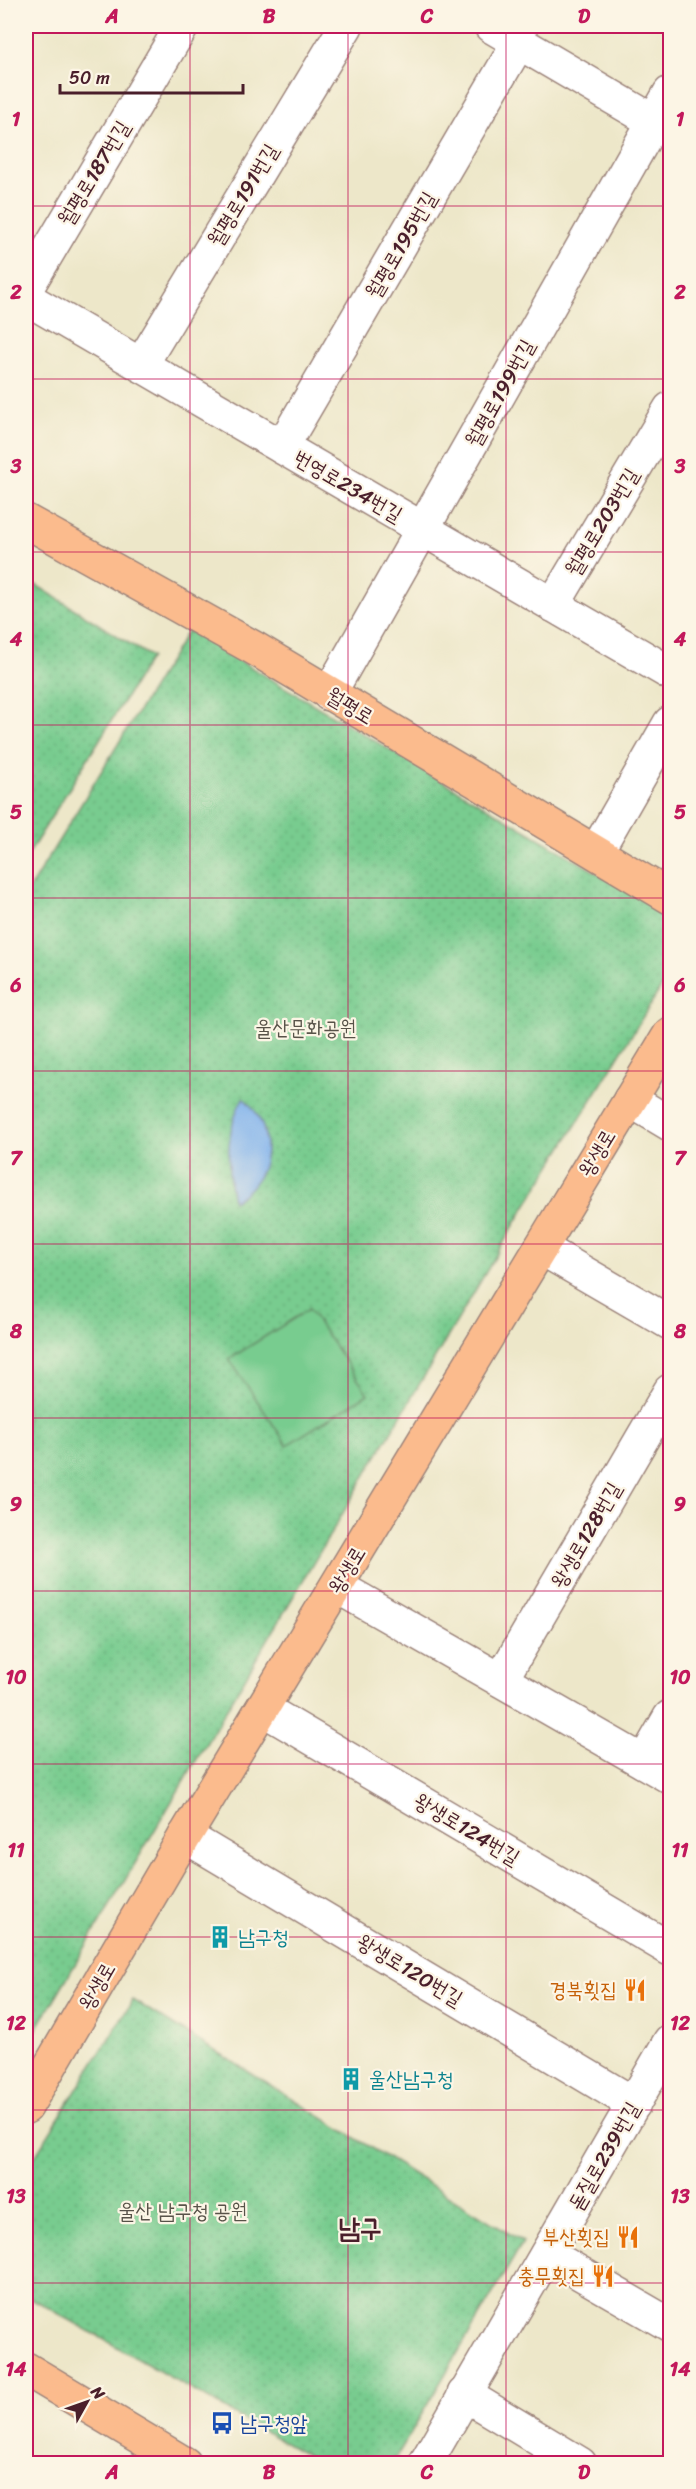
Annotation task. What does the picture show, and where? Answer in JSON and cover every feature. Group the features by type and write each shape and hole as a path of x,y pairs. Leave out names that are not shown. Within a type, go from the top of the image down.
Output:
{"main road":[{"name":"월평로","path":"26,520 329,694 670,897"},
{"name":"왕생로","path":"26,2107 185,1836 338,1587 670,1034"},
{"path":"26,2369 185,2463"}],"street":[{"name":"월평로187번길","path":"26,289 182,26"},
{"name":"월평로191번길","path":"141,365 346,26"},
{"path":"491,26 662,126"},
{"name":"월평로195번길","path":"282,447 519,42"},
{"name":"월평로199번길","path":"329,694 423,529 662,126 670,93"},
{"name":"번영로234번길","path":"26,298 670,673"},
{"name":"월평로203번길","path":"553,605 670,409"},
{"path":"596,852 670,723"},
{"path":"630,1100 670,1124"},
{"path":"541,1248 670,1323"},
{"name":"왕생로128번길","path":"501,1680 670,1391"},
{"path":"338,1587 657,1770 670,1717"},
{"name":"왕생로124번길","path":"263,1709 670,1949"},
{"name":"왕생로120번길","path":"185,1836 634,2104"},
{"name":"돋질로239번길","path":"425,2463 670,2041"},
{"path":"547,2254 670,2325"},
{"path":"464,2394 580,2463"}],"green space":[{"path":"36,585 151,657 26,858 26,592"},
{"name":"울산문화공원","path":"188,630 670,916 670,973 511,1230 26,2047 26,894"},
{"path":"309,1309 368,1394 287,1445 229,1359"},
{"name":"울산 남구청 공원","path":"133,2000 523,2242 393,2463 320,2463 26,2295 26,2170"}],"water":[{"path":"243,1098 254,1110 261,1123 266,1152 263,1167 256,1180 246,1192 233,1201 228,1161 230,1135"}],"place":[{"name":"남구청","path":"220,1937"},
{"name":"경북횟집","path":"635,1990"},
{"name":"울산남구청","path":"351,2079"},
{"name":"부산횟집","path":"628,2237"},
{"name":"충무횟집","path":"603,2276"},
{"name":"남구청앞","path":"222,2423"}],"district":[{"name":"남구","path":"360,2228"}]}
